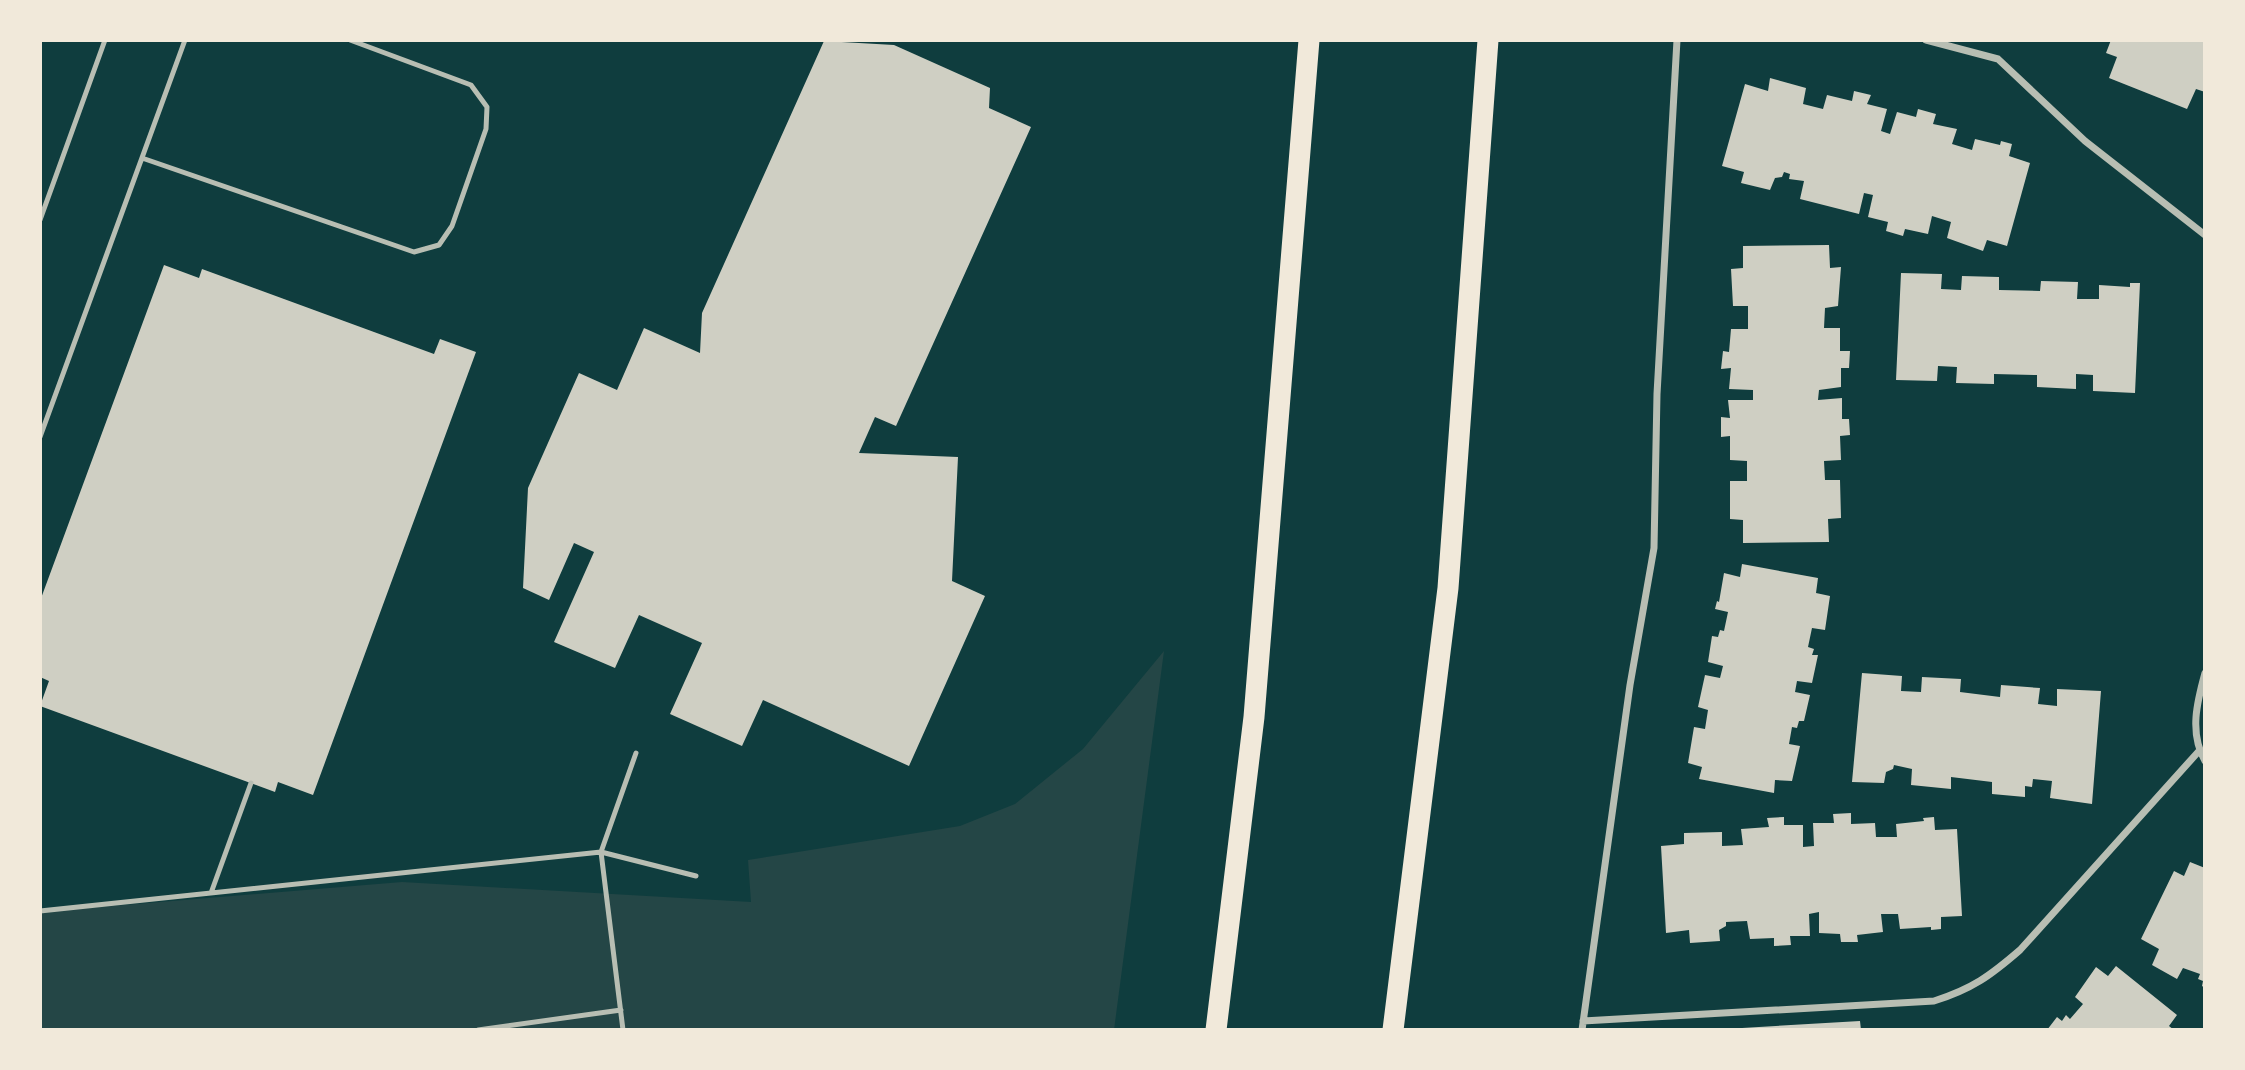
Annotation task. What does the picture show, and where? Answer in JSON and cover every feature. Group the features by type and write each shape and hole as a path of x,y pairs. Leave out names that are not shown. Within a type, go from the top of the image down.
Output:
{"highway":[{"path":"1216,1030 1254,717 1310,40"},
{"path":"1393,1030 1448,588 1488,40"}],"street":[{"path":"1677,40 1657,394 1654,548 1630,685 1583,1025 1934,1001 1964,991 1993,973 2020,950 2199,751"},
{"path":"1926,40 1998,59 2085,141 2205,235"},
{"path":"2205,673 2195,724 2199,751 2205,761"}],"lane":[{"path":"40,220 105,40"},
{"path":"40,437 186,40"},
{"path":"142,158 414,252 439,245 452,226 482,141 486,129 487,107 471,85 350,40"},
{"path":"623,1030 601,852 636,753"},
{"path":"211,893 251,783"},
{"path":"40,911 601,852 696,876"},
{"path":"478,1030 621,1010"}],"shaded area":[{"path":"1164,651 1114,1030 40,1030 40,912 402,882 751,902 748,860 960,826 1015,804 1083,749"}],"building":[{"path":"2111,40 2205,40 2205,92 2196,89 2187,109 2109,78 2117,57 2106,53"},
{"path":"824,41 894,45 990,88 989,108 1031,127 896,426 875,417 859,453 958,457 952,581 985,596 909,766 763,700 742,746 670,714 702,643 639,615 615,668 554,642 594,552 574,543 549,600 523,588 528,488 579,373 617,390 644,328 700,353 702,313"},
{"path":"1770,78 1806,88 1803,104 1823,109 1827,95 1852,101 1854,91 1871,95 1867,104 1887,109 1881,131 1890,134 1897,112 1916,117 1918,109 1936,114 1933,124 1957,129 1952,144 1972,150 1975,139 2000,145 2001,141 2012,144 2009,156 2030,163 2007,246 1987,240 1983,251 1947,238 1951,222 1932,216 1928,234 1905,229 1903,236 1886,231 1888,222 1868,217 1873,195 1864,193 1859,214 1800,199 1804,181 1789,179 1790,174 1784,172 1782,177 1775,178 1770,190 1741,183 1744,172 1722,166 1745,84 1768,91"},
{"path":"1829,245 1830,268 1841,267 1838,306 1825,308 1824,328 1840,328 1840,351 1850,351 1849,368 1841,368 1841,387 1819,390 1818,400 1842,398 1842,419 1849,419 1850,435 1840,436 1841,460 1824,461 1825,480 1840,480 1841,518 1828,519 1829,542 1743,543 1743,520 1730,519 1730,481 1747,481 1747,461 1730,460 1730,436 1721,437 1721,417 1730,418 1728,400 1753,400 1753,390 1729,389 1731,368 1721,369 1723,351 1729,352 1731,329 1748,329 1748,306 1733,306 1731,269 1743,268 1743,246"},
{"path":"164,265 199,278 202,269 434,354 440,339 476,352 313,795 278,782 275,792 40,706 49,681 40,677 40,601"},
{"path":"1901,273 1942,274 1941,289 1961,290 1962,276 1999,277 1999,290 2040,291 2041,281 2078,282 2077,299 2099,299 2099,285 2130,287 2130,283 2140,283 2135,393 2093,391 2093,375 2076,374 2076,389 2037,387 2037,375 1994,374 1994,384 1956,383 1957,367 1938,366 1937,381 1896,380"},
{"path":"1742,564 1818,578 1816,593 1830,596 1825,630 1812,628 1808,647 1814,649 1812,655 1818,655 1812,683 1797,681 1795,692 1810,695 1804,721 1799,721 1797,728 1792,727 1789,744 1800,746 1792,781 1775,780 1774,793 1699,779 1702,767 1688,763 1694,727 1705,729 1708,710 1698,707 1705,675 1720,678 1723,666 1708,662 1712,636 1718,637 1720,630 1724,631 1728,612 1715,609 1717,601 1719,602 1724,573 1740,577"},
{"path":"1862,673 1902,676 1901,691 1921,692 1922,677 1961,679 1960,692 2000,697 2001,685 2040,688 2038,704 2057,706 2057,689 2101,691 2092,804 2050,798 2052,781 2033,779 2032,787 2025,786 2025,797 1992,794 1992,782 1951,777 1951,789 1911,785 1912,769 1894,765 1893,769 1886,772 1884,783 1852,782"},
{"path":"1851,813 1851,824 1875,823 1876,837 1897,837 1896,824 1924,821 1923,818 1934,817 1935,830 1957,829 1962,916 1941,917 1941,929 1931,930 1931,927 1900,929 1898,914 1881,914 1883,932 1857,935 1858,942 1841,942 1840,934 1819,933 1819,912 1809,914 1810,936 1790,936 1791,945 1774,946 1774,938 1750,939 1747,921 1726,922 1726,926 1719,930 1720,941 1690,943 1689,930 1666,933 1661,846 1684,844 1684,833 1722,832 1722,846 1743,845 1741,829 1769,827 1767,818 1784,817 1784,825 1803,825 1803,847 1814,846 1813,823 1834,823 1833,814"},
{"path":"2190,862 2205,868 2205,988 2202,986 2203,981 2198,979 2200,974 2183,968 2177,979 2152,965 2159,949 2141,939 2174,871 2184,876"},
{"path":"2116,966 2177,1015 2169,1026 2174,1030 2047,1030 2057,1017 2062,1021 2066,1015 2070,1019 2083,1004 2075,997 2096,967 2108,976"},
{"path":"1860,1021 1861,1030 1742,1030 1742,1028"}]}
